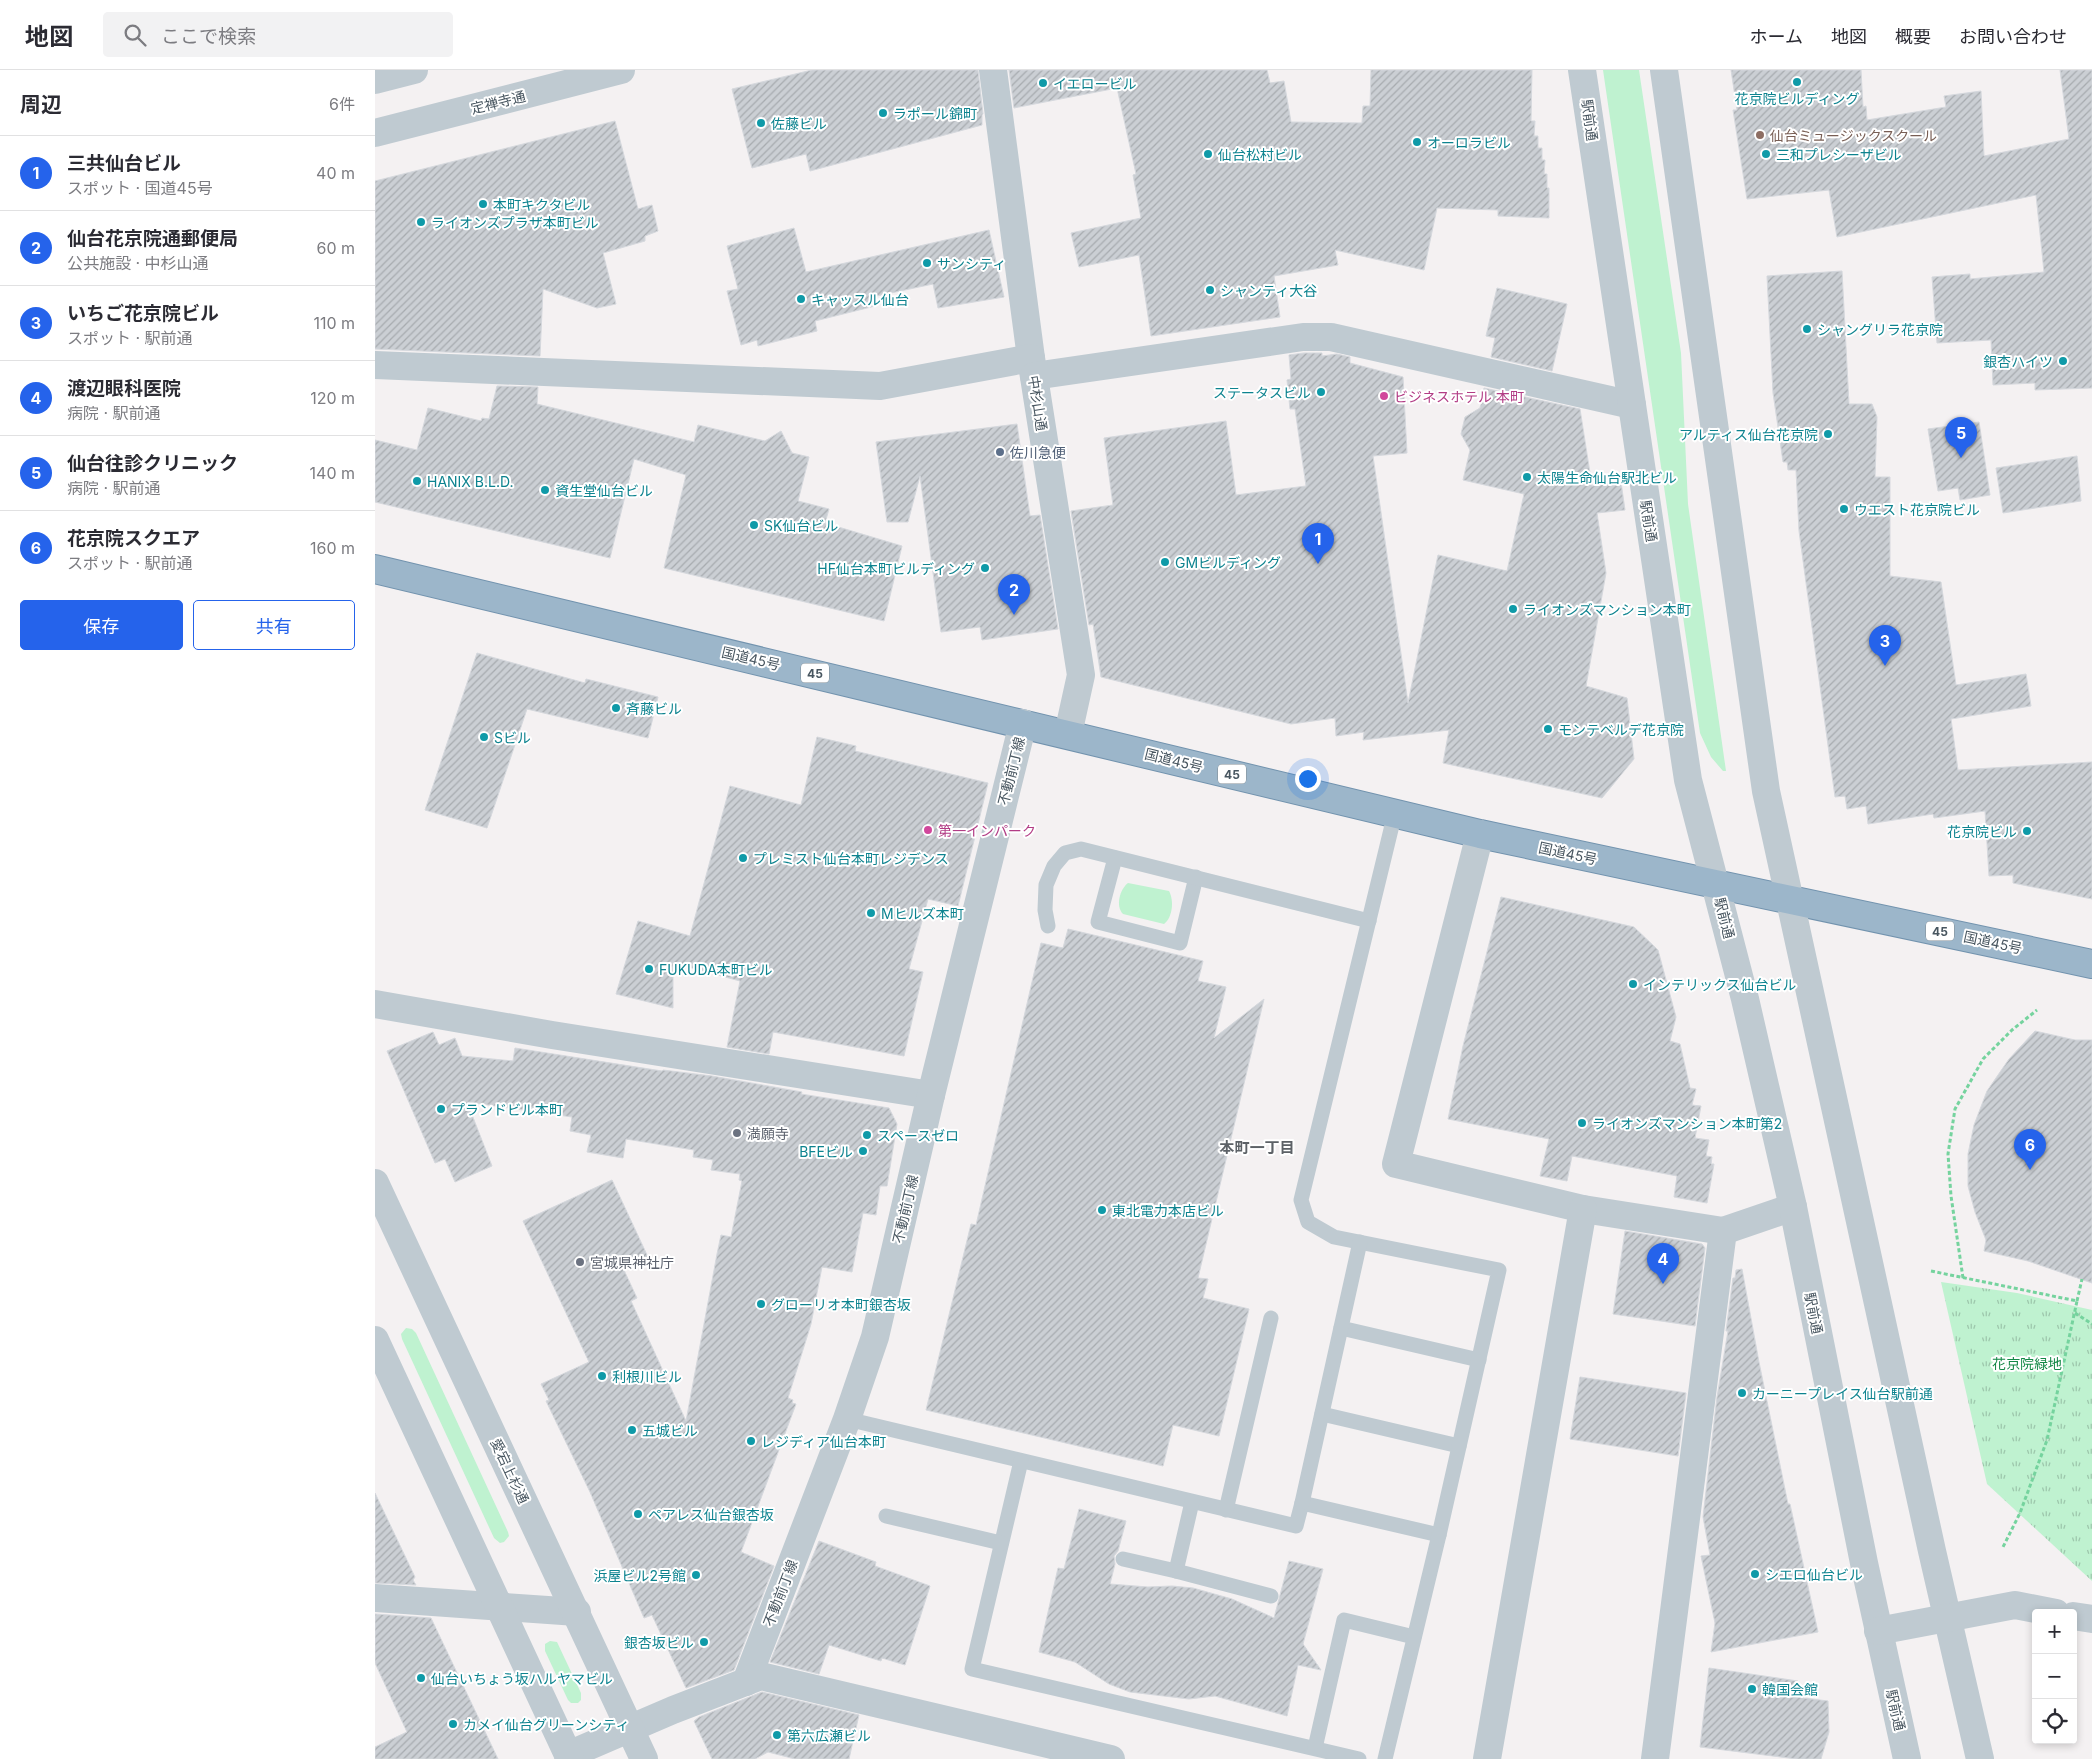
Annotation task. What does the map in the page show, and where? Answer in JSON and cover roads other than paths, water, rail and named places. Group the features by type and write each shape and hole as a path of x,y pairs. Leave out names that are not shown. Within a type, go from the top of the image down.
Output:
{"highway":[{"name":"国道45号","path":"375,569 1480,834 2092,964"}],"street":[{"path":"375,80 414,70"},
{"name":"定禅寺通","path":"375,133 621,70"},
{"name":"中杉山通","path":"993,70 1033,367 1081,675 1068,734"},
{"name":"駅前通","path":"1583,70 1688,780 1716,884 1793,1207 1879,1631 1907,1759"},
{"path":"1664,70 1766,791 1980,1759"},
{"path":"375,365 880,386 1033,367 1303,338 1331,338 1632,405"},
{"name":"不動前丁線","path":"746,1682 847,1419 875,1337 931,1095 1023,723"},
{"path":"1480,834 1396,1164 1583,1209 1723,1231 1793,1207"},
{"path":"375,1004 562,1037 931,1095"},
{"name":"愛宕上杉通","path":"375,1183 645,1759"},
{"path":"1487,1759 1583,1209"},
{"path":"1655,1759 1723,1231"},
{"path":"375,1340 569,1757 631,1728 761,1676 1095,1757"},
{"path":"375,1598 577,1612"},
{"path":"1879,1631 2015,1606 2033,1609"},
{"path":"2077,1617 2092,1619"}],"lane":[{"path":"1385,1759 1439,1535 1499,1270 1334,1236 1308,1222 1301,1200 1395,813"},
{"path":"1048,926 1045,910 1046,884 1054,866 1065,853 1081,849 1369,921"},
{"path":"1115,858 1098,922 1180,943 1195,878"},
{"path":"847,1419 1296,1526 1360,1242"},
{"path":"1227,1510 1271,1318"},
{"path":"1341,1328 1479,1360"},
{"path":"1322,1414 1459,1446"},
{"path":"1021,1461 972,1669 1359,1759"},
{"path":"1176,1571 1192,1502"},
{"path":"1302,1503 1439,1535"},
{"path":"886,1516 1001,1543"},
{"path":"1123,1559 1271,1596"},
{"path":"1315,1748 1344,1620 1414,1636"}],"place":[{"name":"花京院ビルディング","path":"1797,82"},
{"name":"イエロービル","path":"1043,83"},
{"name":"ラポール錦町","path":"883,113"},
{"name":"佐藤ビル","path":"761,123"},
{"name":"仙台ミュージックスクール","path":"1760,135"},
{"name":"オーロラビル","path":"1417,142"},
{"name":"仙台松村ビル","path":"1208,154"},
{"name":"三和プレシーザビル","path":"1766,154"},
{"name":"本町キクタビル","path":"483,204"},
{"name":"ライオンズプラザ本町ビル","path":"421,222"},
{"name":"サンシティ","path":"927,263"},
{"name":"シャンティ大谷","path":"1210,290"},
{"name":"キャッスル仙台","path":"801,299"},
{"name":"シャングリラ花京院","path":"1807,329"},
{"name":"銀杏ハイツ","path":"2063,361"},
{"name":"ステータスビル","path":"1321,392"},
{"name":"ビジネスホテル 本町","path":"1384,396"},
{"name":"アルティス仙台花京院","path":"1828,434"},
{"name":"佐川急便","path":"1000,452"},
{"name":"仙台往診クリニック","path":"1961,458"},
{"name":"太陽生命仙台駅北ビル","path":"1527,477"},
{"name":"HANIX B.L.D.","path":"417,481"},
{"name":"資生堂仙台ビル","path":"545,490"},
{"name":"ウエスト花京院ビル","path":"1844,509"},
{"name":"SK仙台ビル","path":"754,525"},
{"name":"GMビルディング","path":"1165,562"},
{"name":"三共仙台ビル","path":"1318,564"},
{"name":"HF仙台本町ビルディング","path":"985,568"},
{"name":"ライオンズマンション本町","path":"1513,609"},
{"name":"仙台花京院通郵便局","path":"1014,615"},
{"name":"いちご花京院ビル","path":"1885,666"},
{"name":"斉藤ビル","path":"616,708"},
{"name":"モンテベルデ花京院","path":"1548,729"},
{"name":"Sビル","path":"484,737"},
{"name":"第一インパーク","path":"928,830"},
{"name":"花京院ビル","path":"2027,831"},
{"name":"プレミスト仙台本町レジデンス","path":"743,858"},
{"name":"Mヒルズ本町","path":"871,913"},
{"name":"FUKUDA本町ビル","path":"649,969"},
{"name":"インテリックス仙台ビル","path":"1633,984"},
{"name":"プランドビル本町","path":"441,1109"},
{"name":"ライオンズマンション本町第2","path":"1582,1123"},
{"name":"満願寺","path":"737,1133"},
{"name":"スペースゼロ","path":"867,1135"},
{"name":"BFEビル","path":"863,1151"},
{"name":"花京院スクエア","path":"2030,1170"},
{"name":"東北電力本店ビル","path":"1102,1210"},
{"name":"宮城県神社庁","path":"580,1262"},
{"name":"渡辺眼科医院","path":"1663,1284"},
{"name":"グローリオ本町銀杏坂","path":"761,1304"},
{"name":"利根川ビル","path":"602,1376"},
{"name":"カーニープレイス仙台駅前通","path":"1742,1393"},
{"name":"五城ビル","path":"632,1430"},
{"name":"レジディア仙台本町","path":"751,1441"},
{"name":"ペアレス仙台銀杏坂","path":"638,1514"},
{"name":"シエロ仙台ビル","path":"1755,1574"},
{"name":"浜屋ビル2号館","path":"696,1575"},
{"name":"銀杏坂ビル","path":"704,1642"},
{"name":"仙台いちょう坂ハルヤマビル","path":"421,1678"},
{"name":"韓国会館","path":"1752,1689"},
{"name":"カメイ仙台グリーンシティ","path":"453,1724"},
{"name":"第六広瀬ビル","path":"777,1735"}],"district":[{"name":"本町一丁目","path":"1257,1147"}],"park label":[{"name":"花京院緑地","path":"2027,1363"}]}
